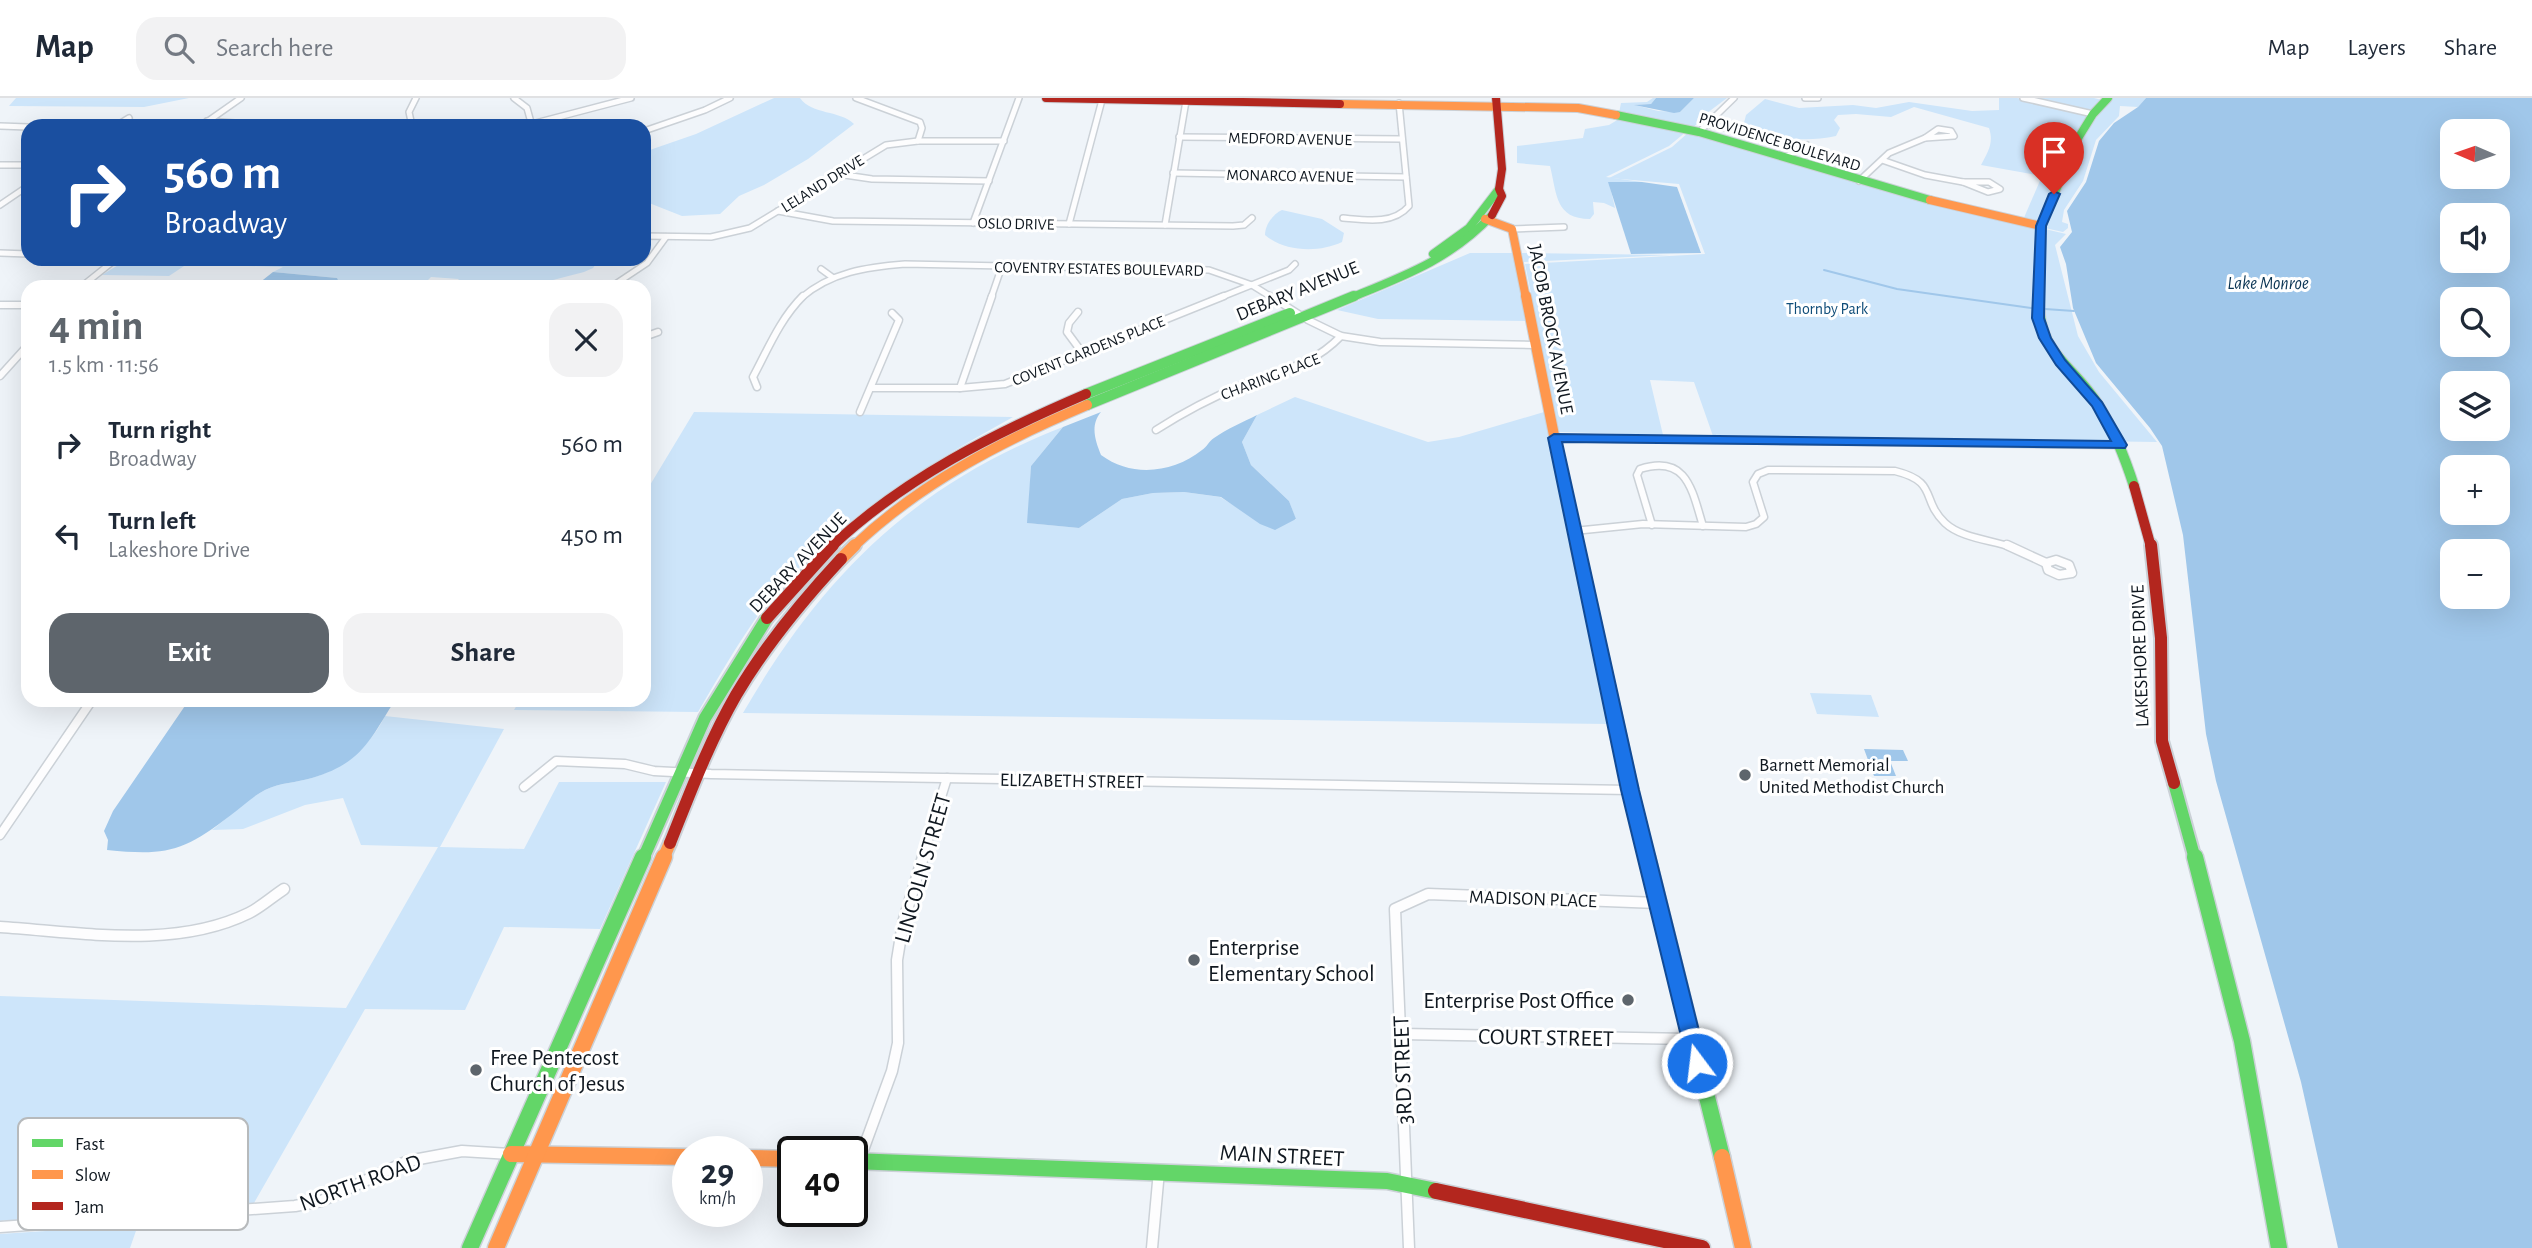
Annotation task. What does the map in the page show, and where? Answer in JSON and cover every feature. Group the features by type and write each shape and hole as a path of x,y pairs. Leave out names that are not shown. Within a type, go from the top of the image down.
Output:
{"street":[{"path":"210,119 241,98"},
{"path":"410,119 409,112 416,98"},
{"path":"514,98 527,108 530,119"},
{"path":"651,129 705,110 730,98"},
{"path":"856,98 920,122 922,128 918,141"},
{"path":"974,223 1019,98"},
{"name":"PROVIDENCE BOULEVARD","path":"1046,98 1399,103 1497,101 1578,108 1702,128 1859,181 2041,226"},
{"path":"1702,128 1734,98"},
{"path":"1805,98 1818,98"},
{"path":"2023,98 2093,114"},
{"name":"LAKESHORE DRIVE","path":"2108,98 2093,114 2077,140 2041,226 2038,318 2045,338 2061,363 2098,404 2120,445 2150,535 2161,638 2162,741 2222,956 2242,1041 2279,1248"},
{"path":"554,119 627,99"},
{"path":"1069,224 1102,100"},
{"path":"1165,225 1186,101"},
{"path":"1485,218 1502,196 1499,189 1502,169 1497,101"},
{"path":"1343,218 1376,219 1401,215 1409,206 1399,103"},
{"path":"0,126 21,127"},
{"path":"1702,128 1731,129"},
{"path":"1859,181 1889,153 1925,138 1938,129 1954,134 1948,138 1925,138"},
{"name":"MEDFORD AVENUE","path":"1179,137 1402,139"},
{"name":"LELAND DRIVE","path":"651,236 723,236 750,228 877,149 918,141 1004,141"},
{"path":"1785,157 1807,145"},
{"path":"1882,160 1988,192 2000,190 1989,182 1964,183"},
{"path":"0,165 21,165"},
{"name":"MONARCO AVENUE","path":"1173,173 1406,177"},
{"path":"838,174 872,179 989,181"},
{"path":"0,205 21,191"},
{"name":"OSLO DRIVE","path":"778,211 833,221 1233,226 1244,225 1252,218"},
{"name":"JACOB BROCK AVENUE","path":"1485,218 1512,229 1534,345 1630,790 1690,1039 1735,1205 1742,1248"},
{"name":"DEBARY AVENUE","path":"496,1248 723,719 749,671 783,622 848,551 886,517 925,488 1019,435 1414,264 1485,218"},
{"path":"1512,229 1564,227"},
{"path":"651,259 666,237"},
{"path":"0,253 21,254"},
{"name":"COVENT GARDENS PLACE","path":"871,388 960,388 1005,384 1031,375 1081,351 1289,270 1296,264"},
{"name":"COVENTRY ESTATES BOULEVARD","path":"757,387 753,377 787,316 802,296 832,277 871,267 894,265 1209,270 1252,285 1341,336 1380,342 1534,345"},
{"path":"90,280 107,266"},
{"path":"622,280 643,266"},
{"path":"960,388 1002,266"},
{"path":"821,269 832,277"},
{"path":"0,305 21,305"},
{"path":"1078,312 1069,320 1066,330 1069,340 1081,351"},
{"path":"860,412 899,320 891,313"},
{"name":"DEBARY AVENUE","path":"470,1248 681,772 734,666 768,617 833,547 872,514 912,485 1008,429 1299,314"},
{"path":"651,334 658,332"},
{"name":"CHARING PLACE","path":"1156,430 1187,410 1244,383 1298,367 1325,355 1341,336"},
{"path":"0,376 21,353"},
{"path":"0,362 13,362"},
{"path":"1554,438 2120,445"},
{"path":"1652,525 1637,475 1640,469 1658,464 1669,466 1686,475 1703,526"},
{"path":"1574,531 1652,525 1746,527 1761,521 1764,512 1753,482 1758,474 1768,470 1895,471 1905,473 1924,484 1941,519 1949,526 2011,547 2046,563"},
{"path":"0,835 87,707"},
{"name":"ELIZABETH STREET","path":"524,787 556,761 625,764 654,771 701,773 1630,790"},
{"name":"LINCOLN STREET","path":"866,1136 892,1072 898,1043 897,960 902,923 947,778"},
{"path":"0,927 122,933 175,932 215,924 248,913 284,888"},
{"name":"MADISON PLACE","path":"1411,902 1428,894 1657,903"},
{"name":"3RD STREET","path":"1409,1248 1395,909 1411,902"},
{"name":"COURT STREET","path":"1402,1034 1690,1039"},
{"name":"NORTH ROAD","path":"248,1209 321,1201 408,1161 462,1151 511,1154"},
{"path":"511,1154 672,1157"},
{"name":"MAIN STREET","path":"868,1161 1387,1181 1702,1248"},
{"path":"1152,1248 1159,1171"},
{"name":"NORTH ROAD","path":"0,1227 18,1226"}],"green space":[{"path":"16,98 189,98 144,107 9,106"},
{"path":"774,98 800,98 812,107 841,116 854,124 808,159 764,185 739,196 720,214 682,216 651,204 651,150 696,134"},
{"path":"1656,98 1651,104 1635,105 1658,111 1680,112 1694,98 1727,98 1692,129 1619,113 1621,103 1647,102"},
{"path":"1999,98 2017,98 2089,114 2073,139 2037,223 2023,220 2042,176 1981,165 1991,143 1989,128 1914,107 1891,117 1838,115 1834,120 1840,128 1836,136 1824,138 1777,136 1744,123 1746,115 1765,99 1799,108 1853,105 1876,108 1909,102 1972,111 1999,110"},
{"path":"2029,98 2094,98 2102,100 2090,112"},
{"path":"2110,98 2146,98 2138,107 2120,106 2119,116 2096,140 2083,181 2064,210 2062,222 2068,224 2068,228 2063,232 2045,228 2081,140"},
{"path":"1619,119 1687,131 1669,146 1606,177 1642,182 1609,182 1615,208 1593,202 1594,214 1590,219 1570,215 1564,210 1559,203 1550,166 1517,163 1517,146 1583,138 1585,129 1609,125"},
{"name":"Thornby Park","path":"1689,132 1964,210 2066,234 2055,245 2078,336 2099,372 2157,442 1713,436 1694,382 1650,380 1663,435 1559,432 1525,264 1705,254 1679,184 1609,178 1672,147"},
{"path":"1282,210 1322,219 1344,233 1342,242 1323,248 1302,249 1273,241 1265,235 1266,227"},
{"path":"1470,253 1514,253 1525,321 1378,319 1337,310"},
{"path":"1522,253 1670,255 1524,262"},
{"path":"117,266 184,266 169,276 102,275"},
{"path":"251,266 595,266 584,272 553,280 458,280 431,277 428,280 338,280 273,272 283,267"},
{"path":"1295,397 1428,442 1459,437 1544,412 1610,724 743,713 805,619 877,540 917,507 961,477 1010,450 1063,427 1031,466 1028,523 1079,528 1122,499 1153,493 1184,492 1220,497 1238,508 1296,520 1289,501 1251,465 1242,442 1257,415"},
{"path":"694,412 1013,417 882,498 857,516 793,573 755,620 698,712 514,710 516,707 651,707 651,483"},
{"path":"1810,693 1871,695 1879,717 1817,714"},
{"path":"385,716 504,729 440,847 524,849 559,782 666,782 600,929 504,927 465,1010 365,1009 254,1203 248,1203 248,1118 18,1118 18,1220 0,1221 0,996 346,1008 438,847 361,845 343,798 305,805 243,829 212,830 265,790 335,769 364,746"},
{"path":"61,1230 136,1230 130,1248 0,1248 0,1234"}],"water":[{"path":"1656,98 1694,98 1680,112 1674,113 1634,105 1651,104"},
{"name":"Lake Monroe","path":"2146,98 2532,98 2532,1248 2338,1248 2301,1082 2216,781 2206,734 2183,535 2162,446 2096,363 2073,308 2066,264 2060,247 2072,232 2067,211 2086,182 2099,141 2114,123 2138,107"},
{"path":"1608,182 1642,182 1677,187 1701,253 1631,254"},
{"path":"273,272 338,280 263,280"},
{"path":"1101,412 1096,422 1095,438 1101,455 1113,462 1139,470 1165,468 1191,458 1212,439 1257,415 1242,442 1251,465 1289,501 1296,519 1275,530 1260,524 1221,497 1184,492 1153,493 1122,499 1079,528 1027,523 1031,466 1063,427"},
{"path":"184,707 391,707 363,748 343,765 312,778 265,790 200,837 173,849 145,852 107,850 108,840 104,831 113,811"},
{"path":"1864,749 1903,750 1908,761 1890,761 1896,776 1874,776"}],"waterway":[{"path":"1824,270 1897,289 2031,308"},
{"path":"2045,309 2074,311"}],"traffic: fast":[{"path":"2108,98 2093,114 2077,140 2041,226 2038,318 2045,339 2061,363 2098,404 2120,445 2134,486"},
{"path":"1616,115 1699,132 1930,200"},
{"path":"1433,254 1469,228 1499,189"},
{"path":"1087,405 1426,267 1471,238 1492,215"},
{"path":"1086,394 1290,313"},
{"path":"1565,490 1659,908 1722,1157"},
{"path":"470,1248 705,718 767,618"},
{"path":"2174,783 2222,956 2242,1041 2279,1248"},
{"path":"868,1162 1387,1181 1436,1191"}],"traffic: slow":[{"path":"1340,104 1578,108 1616,115"},
{"path":"1930,200 2041,226"},
{"path":"1485,219 1512,229 1565,490"},
{"path":"841,559 895,510 956,469 1020,435 1087,405"},
{"path":"496,1248 670,843"},
{"path":"511,1154 672,1157"},
{"path":"1722,1157 1743,1248"},
{"path":"763,1158 777,1159"}],"traffic: jam":[{"path":"1046,98 1340,104"},
{"path":"1492,215 1502,196 1499,189 1502,169 1496,98"},
{"path":"767,618 816,561 876,509 943,464 1014,426 1086,394"},
{"path":"2134,486 2150,535 2161,638 2162,741 2174,783"},
{"path":"670,843 709,749 735,697 776,635 841,559"},
{"path":"1436,1191 1702,1248"}],"place":[{"name":"Barnett Memorial United Methodist Church","path":"1745,775"},
{"name":"Enterprise Elementary School","path":"1194,960"},
{"name":"Enterprise Post Office","path":"1628,1000"},
{"name":"Free Pentecost Church of Jesus","path":"476,1070"}],"route":[{"path":"1697,1063 1630,790 1554,438 1901,440 2120,445 2098,404 2061,363 2045,338 2038,318 2041,226 2054,194"}]}
